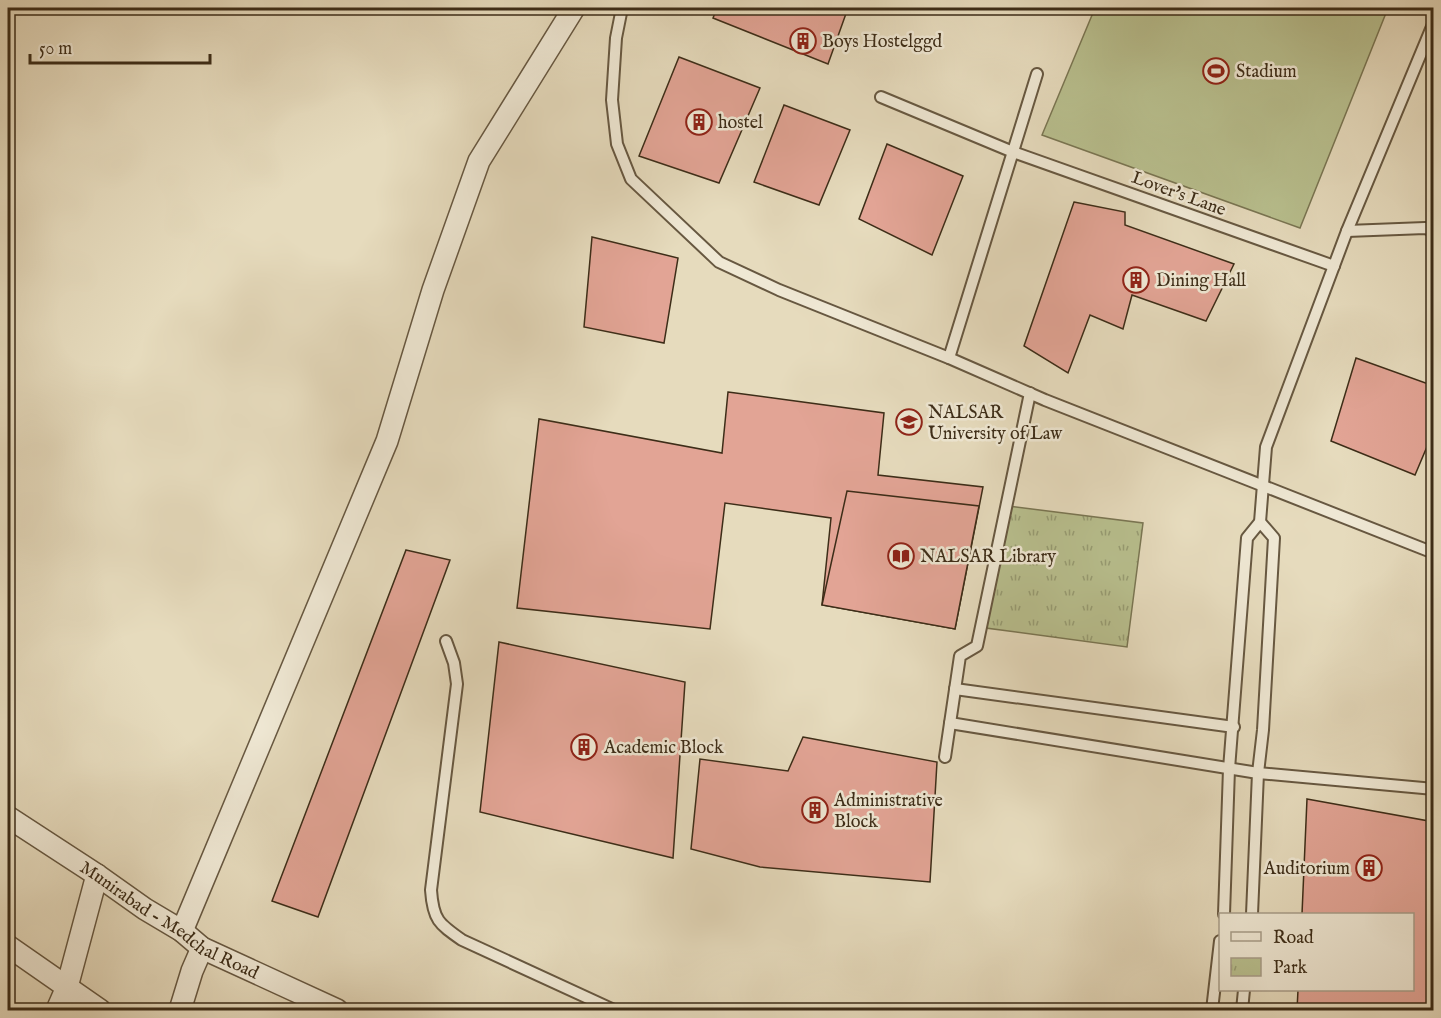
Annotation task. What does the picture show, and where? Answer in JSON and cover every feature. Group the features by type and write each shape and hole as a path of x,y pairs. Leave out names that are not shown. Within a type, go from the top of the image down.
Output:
{"street":[{"path":"182,931 387,441 433,290 479,161 574,8"},
{"name":"Munirabad - Medchal Road","path":"8,817 97,874 145,909 182,931 202,948 337,1011"},
{"path":"57,1011 67,987 97,874"},
{"path":"8,946 100,1011"},
{"path":"180,1011 192,971 202,948"}],"lane":[{"path":"622,8 616,38 612,100 617,144 631,179 719,262 779,290 1030,393 1434,553"},
{"path":"1224,913 1229,769 1234,727 1246,538 1260,522 1266,447 1347,231 1434,22"},
{"path":"949,358 1037,74"},
{"name":"Lover's Lane","path":"881,98 1013,152 1334,266"},
{"path":"1347,231 1425,228 1434,231"},
{"path":"945,757 960,656 977,646 1030,393"},
{"path":"1252,913 1258,773 1263,730 1274,538 1260,522"},
{"path":"446,641 454,663 457,684 431,890 432,908 441,926 462,940 614,1011"},
{"path":"955,689 1234,727"},
{"path":"950,723 1258,773 1434,789"},
{"path":"1212,1011 1219,957"},
{"path":"1242,1011 1244,991"}],"green space":[{"name":"Stadium","path":"1095,8 1388,8 1300,228 1042,135"},
{"path":"1008,506 1143,523 1127,647 986,628"}],"building":[{"name":"Boys Hostelggd","path":"717,8 848,8 828,64 713,18"},
{"name":"hostel","path":"679,57 760,88 719,183 639,156"},
{"path":"784,105 850,130 819,205 754,182"},
{"path":"887,144 963,176 932,255 859,219"},
{"name":"Dining Hall","path":"1074,202 1125,212 1125,225 1234,264 1206,321 1132,295 1123,329 1090,315 1068,373 1024,346"},
{"path":"592,237 678,258 664,343 584,327"},
{"path":"1356,358 1434,386 1434,430 1415,475 1331,441"},
{"path":"728,392 884,413 878,475 983,487 955,629 822,605 831,518 725,503 710,629 517,608 539,419 722,453"},
{"name":"NALSAR Library","path":"847,491 979,506 955,629 822,605"},
{"path":"406,550 450,560 318,917 272,901"},
{"name":"Academic Block","path":"499,642 685,682 673,858 480,812"},
{"name":"Administrative Block","path":"803,737 937,762 930,882 760,867 691,849 700,759 788,771"},
{"name":"Auditorium","path":"1307,799 1434,822 1434,1008 1297,1010 1298,991 1414,991 1414,913 1302,913"}],"place":[{"name":"Boys Hostelggd","path":"803,41"},
{"name":"Stadium","path":"1216,71"},
{"name":"hostel","path":"699,122"},
{"name":"Dining Hall","path":"1136,280"},
{"name":"NALSAR University of Law","path":"909,422"},
{"name":"NALSAR Library","path":"901,556"},
{"name":"Academic Block","path":"584,747"},
{"name":"Administrative Block","path":"815,810"},
{"name":"Auditorium","path":"1369,868"}]}
